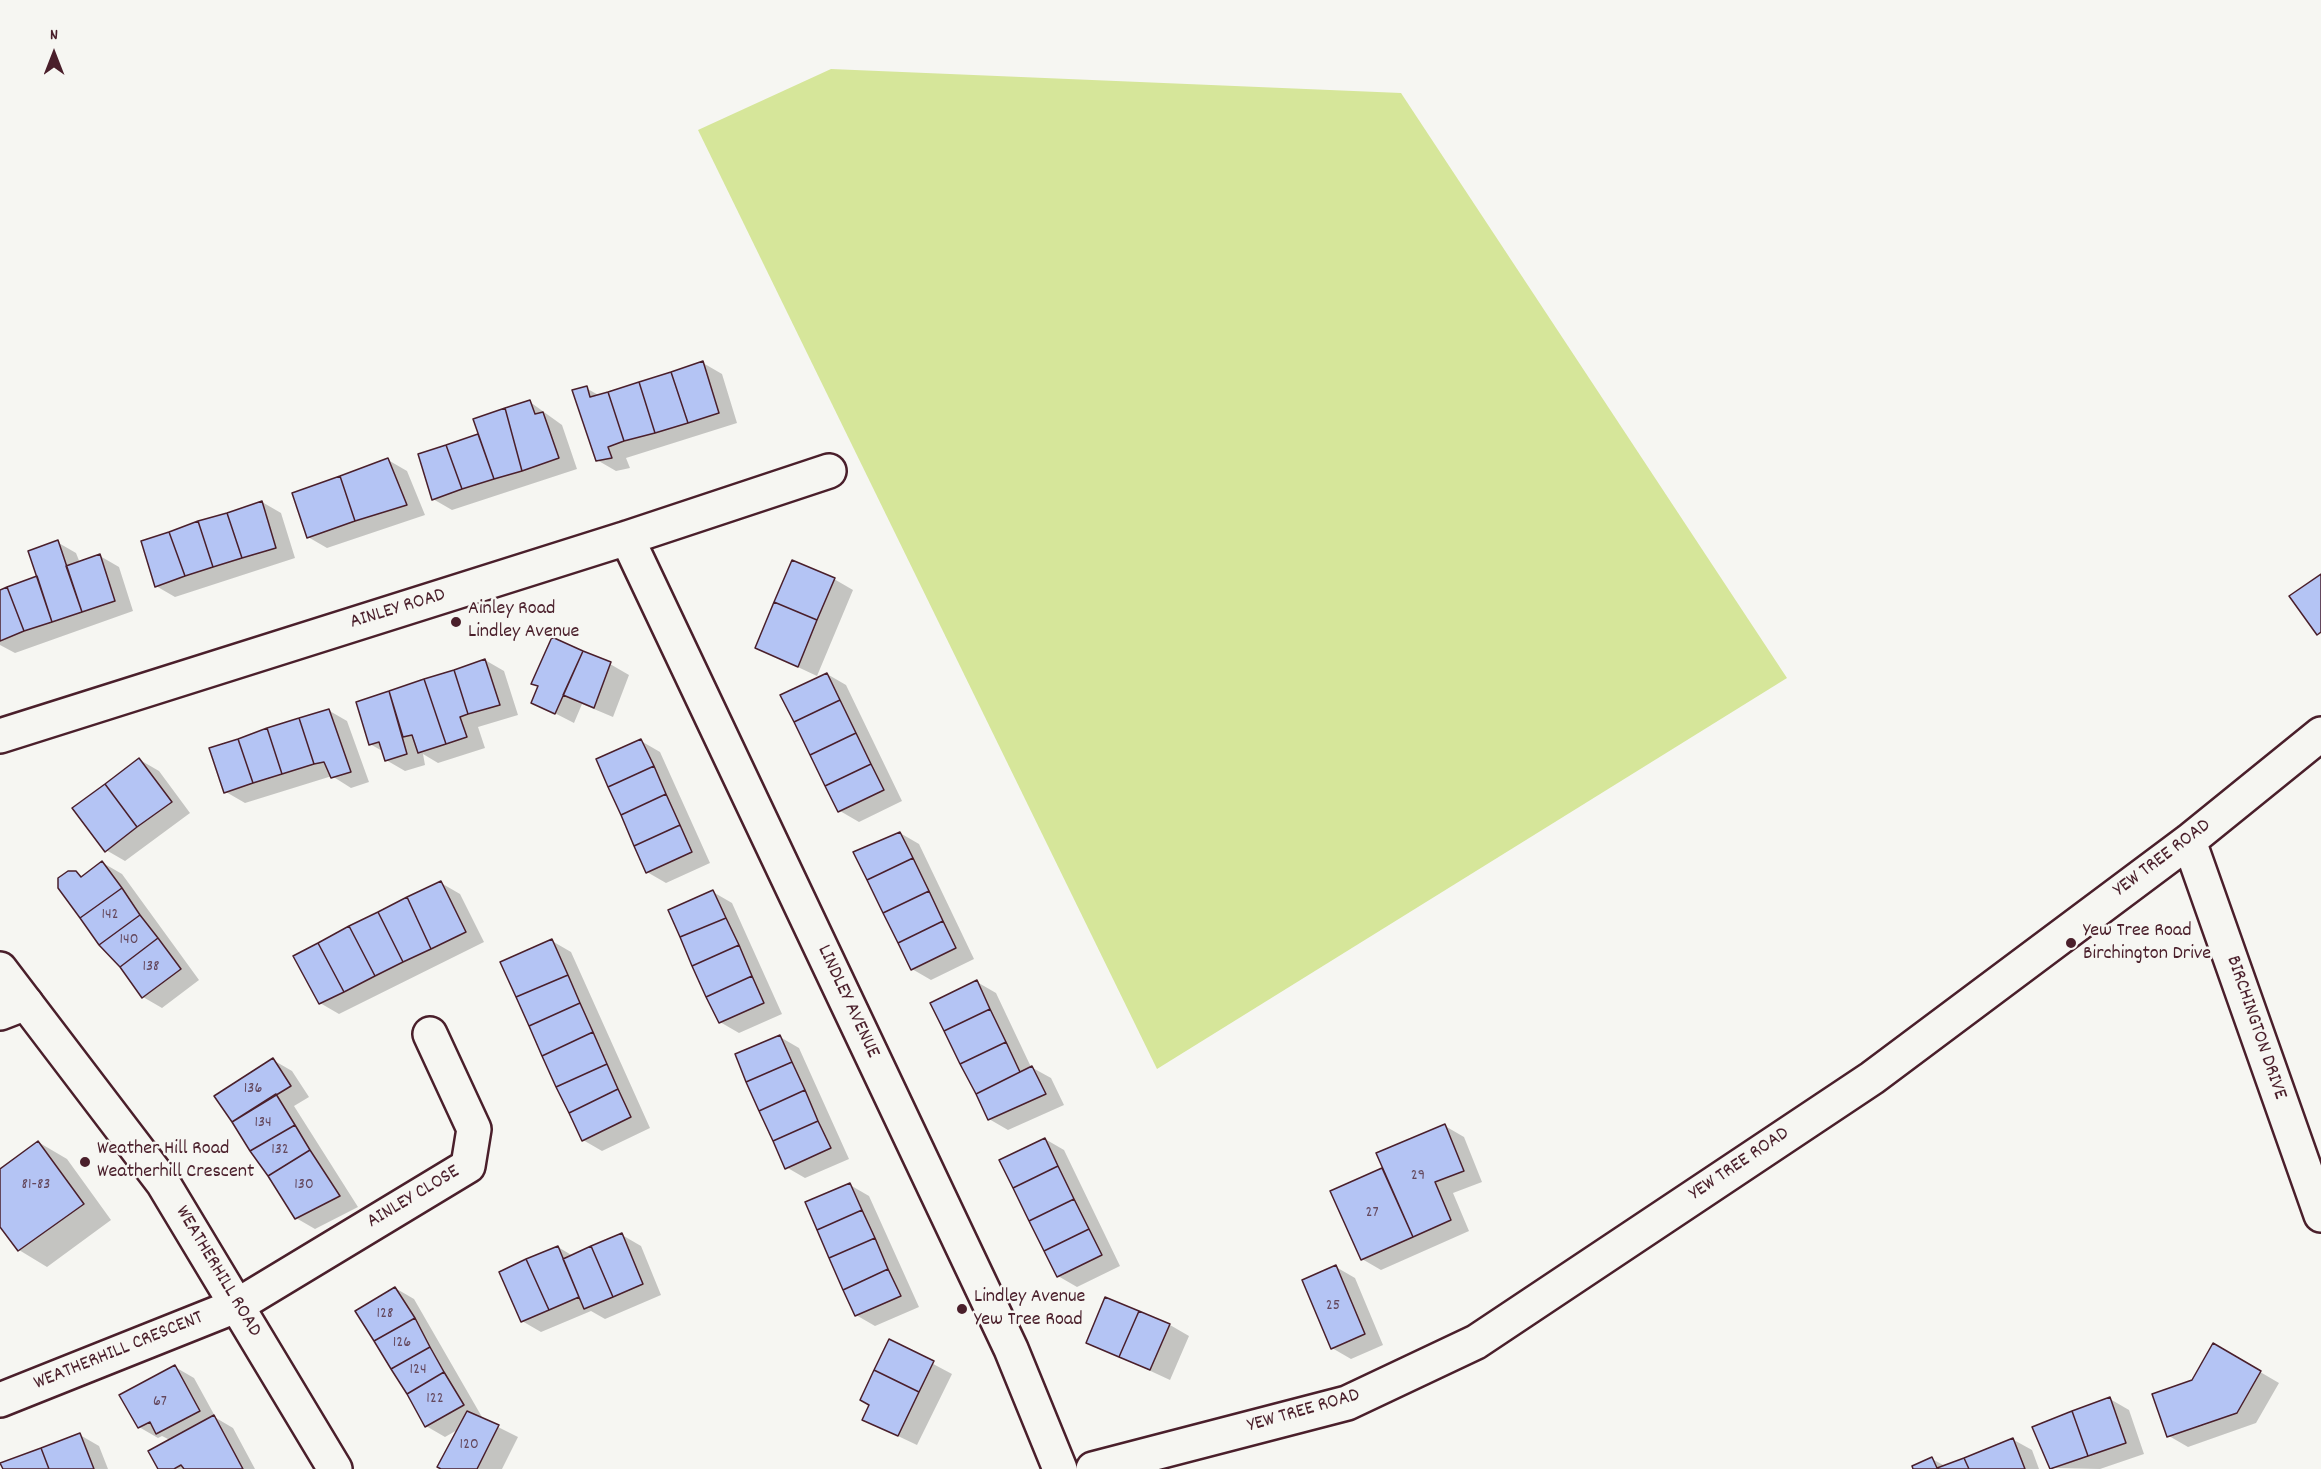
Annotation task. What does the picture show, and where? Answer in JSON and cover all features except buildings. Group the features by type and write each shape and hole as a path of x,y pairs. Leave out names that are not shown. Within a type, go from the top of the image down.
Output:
{"street":[{"name":"AINLEY ROAD","path":"0,736 627,538 829,471"},
{"name":"LINDLEY AVENUE","path":"627,538 1011,1349 1060,1469"},
{"name":"YEW TREE ROAD","path":"1093,1469 1347,1403 1476,1342 1872,1078 2189,841 2321,734"},
{"name":"BIRCHINGTON DRIVE","path":"2189,841 2321,1215"},
{"name":"WEATHERHILL ROAD","path":"0,969 13,1008 164,1183 335,1469"},
{"name":"AINLEY CLOSE","path":"238,1305 468,1166 474,1129 430,1034"},
{"name":"WEATHERHILL CRESCENT","path":"0,1400 238,1305"}],"green space":[{"path":"831,69 1401,93 1787,678 1157,1069 698,130"}],"place":[{"name":"Ainley Road Lindley Avenue","path":"456,622"},
{"name":"Yew Tree Road Birchington Drive","path":"2071,943"},
{"name":"Weather Hill Road Weatherhill Crescent","path":"85,1162"},
{"name":"Lindley Avenue Yew Tree Road","path":"962,1309"}]}
